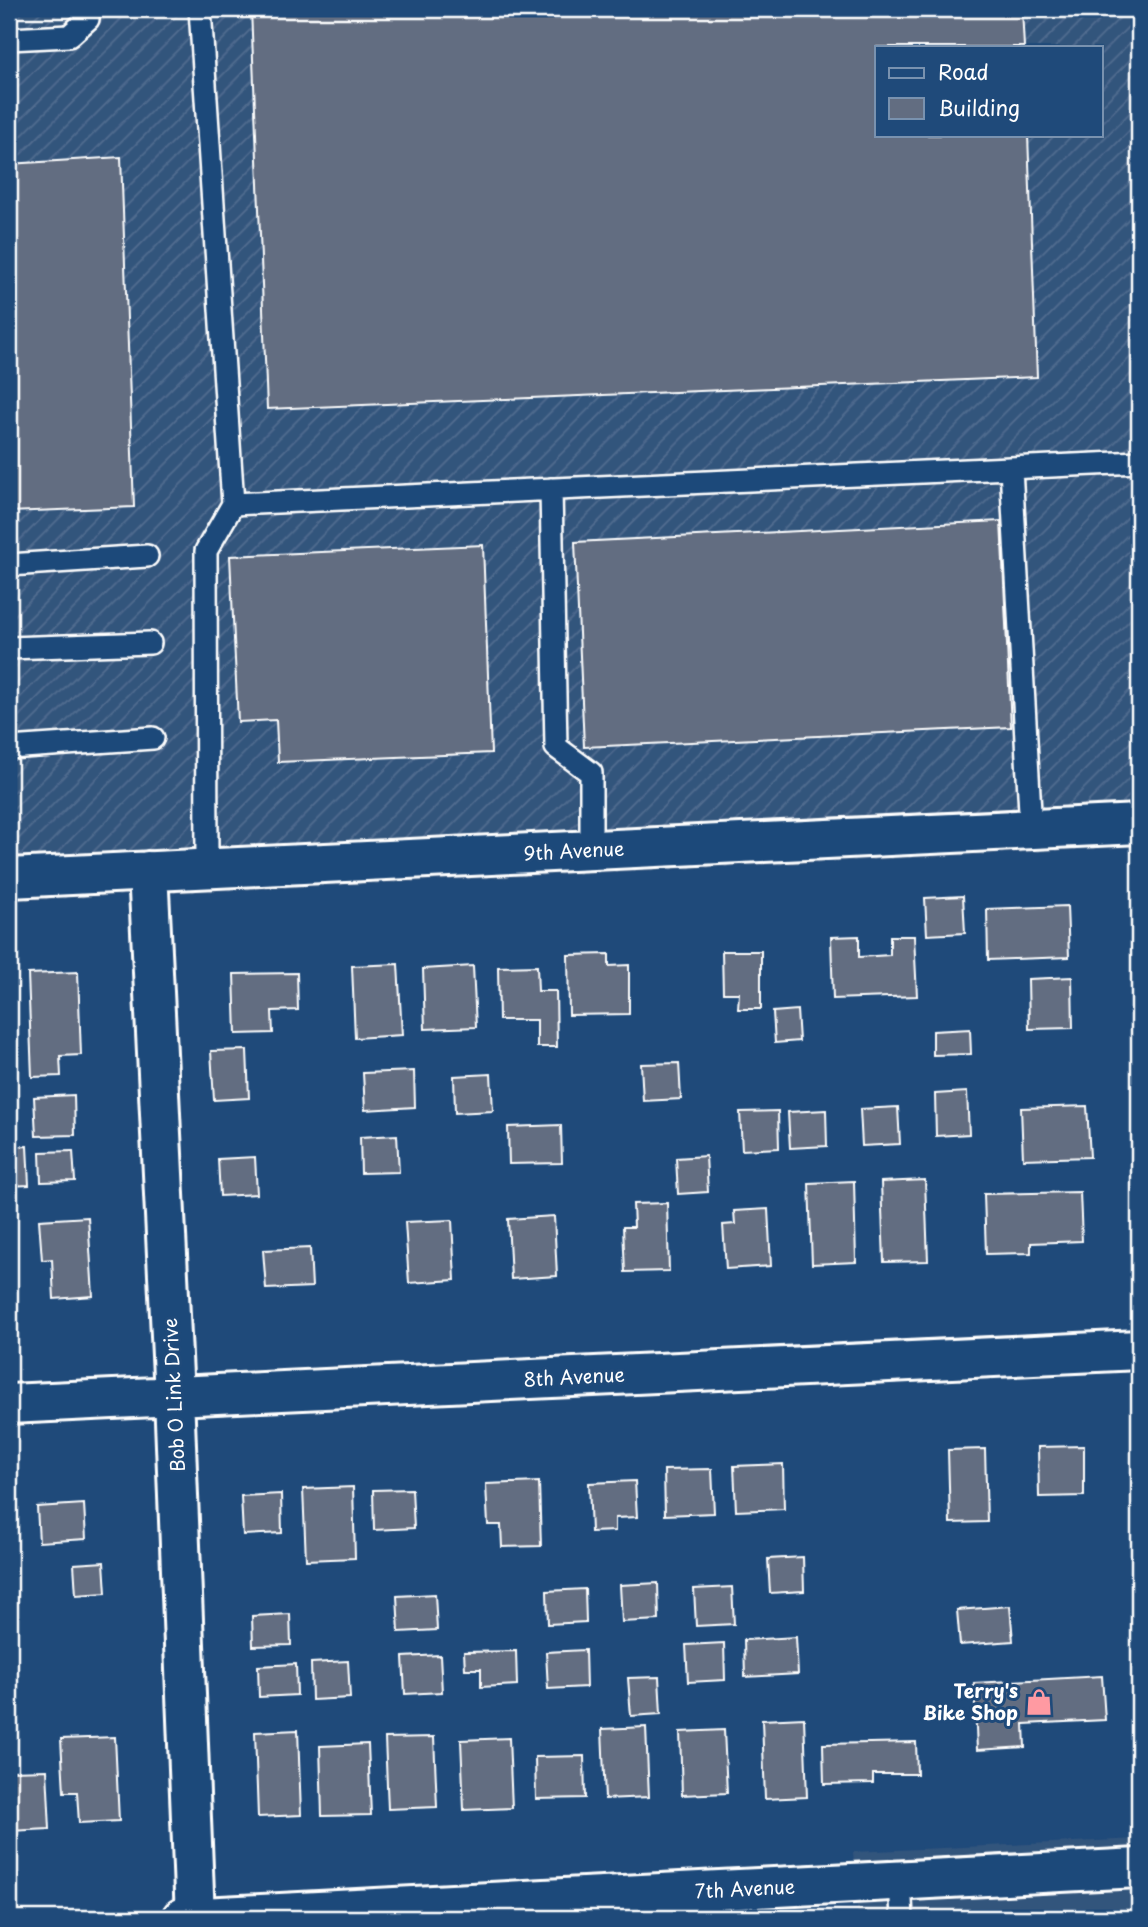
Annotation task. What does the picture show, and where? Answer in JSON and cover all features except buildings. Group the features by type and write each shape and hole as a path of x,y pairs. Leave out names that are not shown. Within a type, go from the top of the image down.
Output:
{"street":[{"name":"9th Avenue","path":"9,878 1139,824"},
{"name":"Bob O Link Drive","path":"148,871 174,1396 195,1918"},
{"name":"8th Avenue","path":"9,1404 1139,1350"},
{"name":"7th Avenue","path":"182,1918 1139,1868"}],"lane":[{"path":"9,39 69,36 89,19 88,9"},
{"path":"200,9 233,504 206,551 206,868"},
{"path":"233,504 1139,462"},
{"path":"1011,468 1031,830"},
{"path":"551,489 556,747 591,773 591,850"},
{"path":"9,565 148,556"},
{"path":"9,648 150,643"},
{"path":"9,747 153,738"},
{"path":"900,1881 902,1918"}],"shaded area":[{"path":"9,9 1135,9 1139,81 1139,847 9,901"},
{"path":"1139,1839 1139,1918 858,1918 853,1852"}],"place":[{"name":"Terry's Bike Shop","path":"1039,1702"}]}
